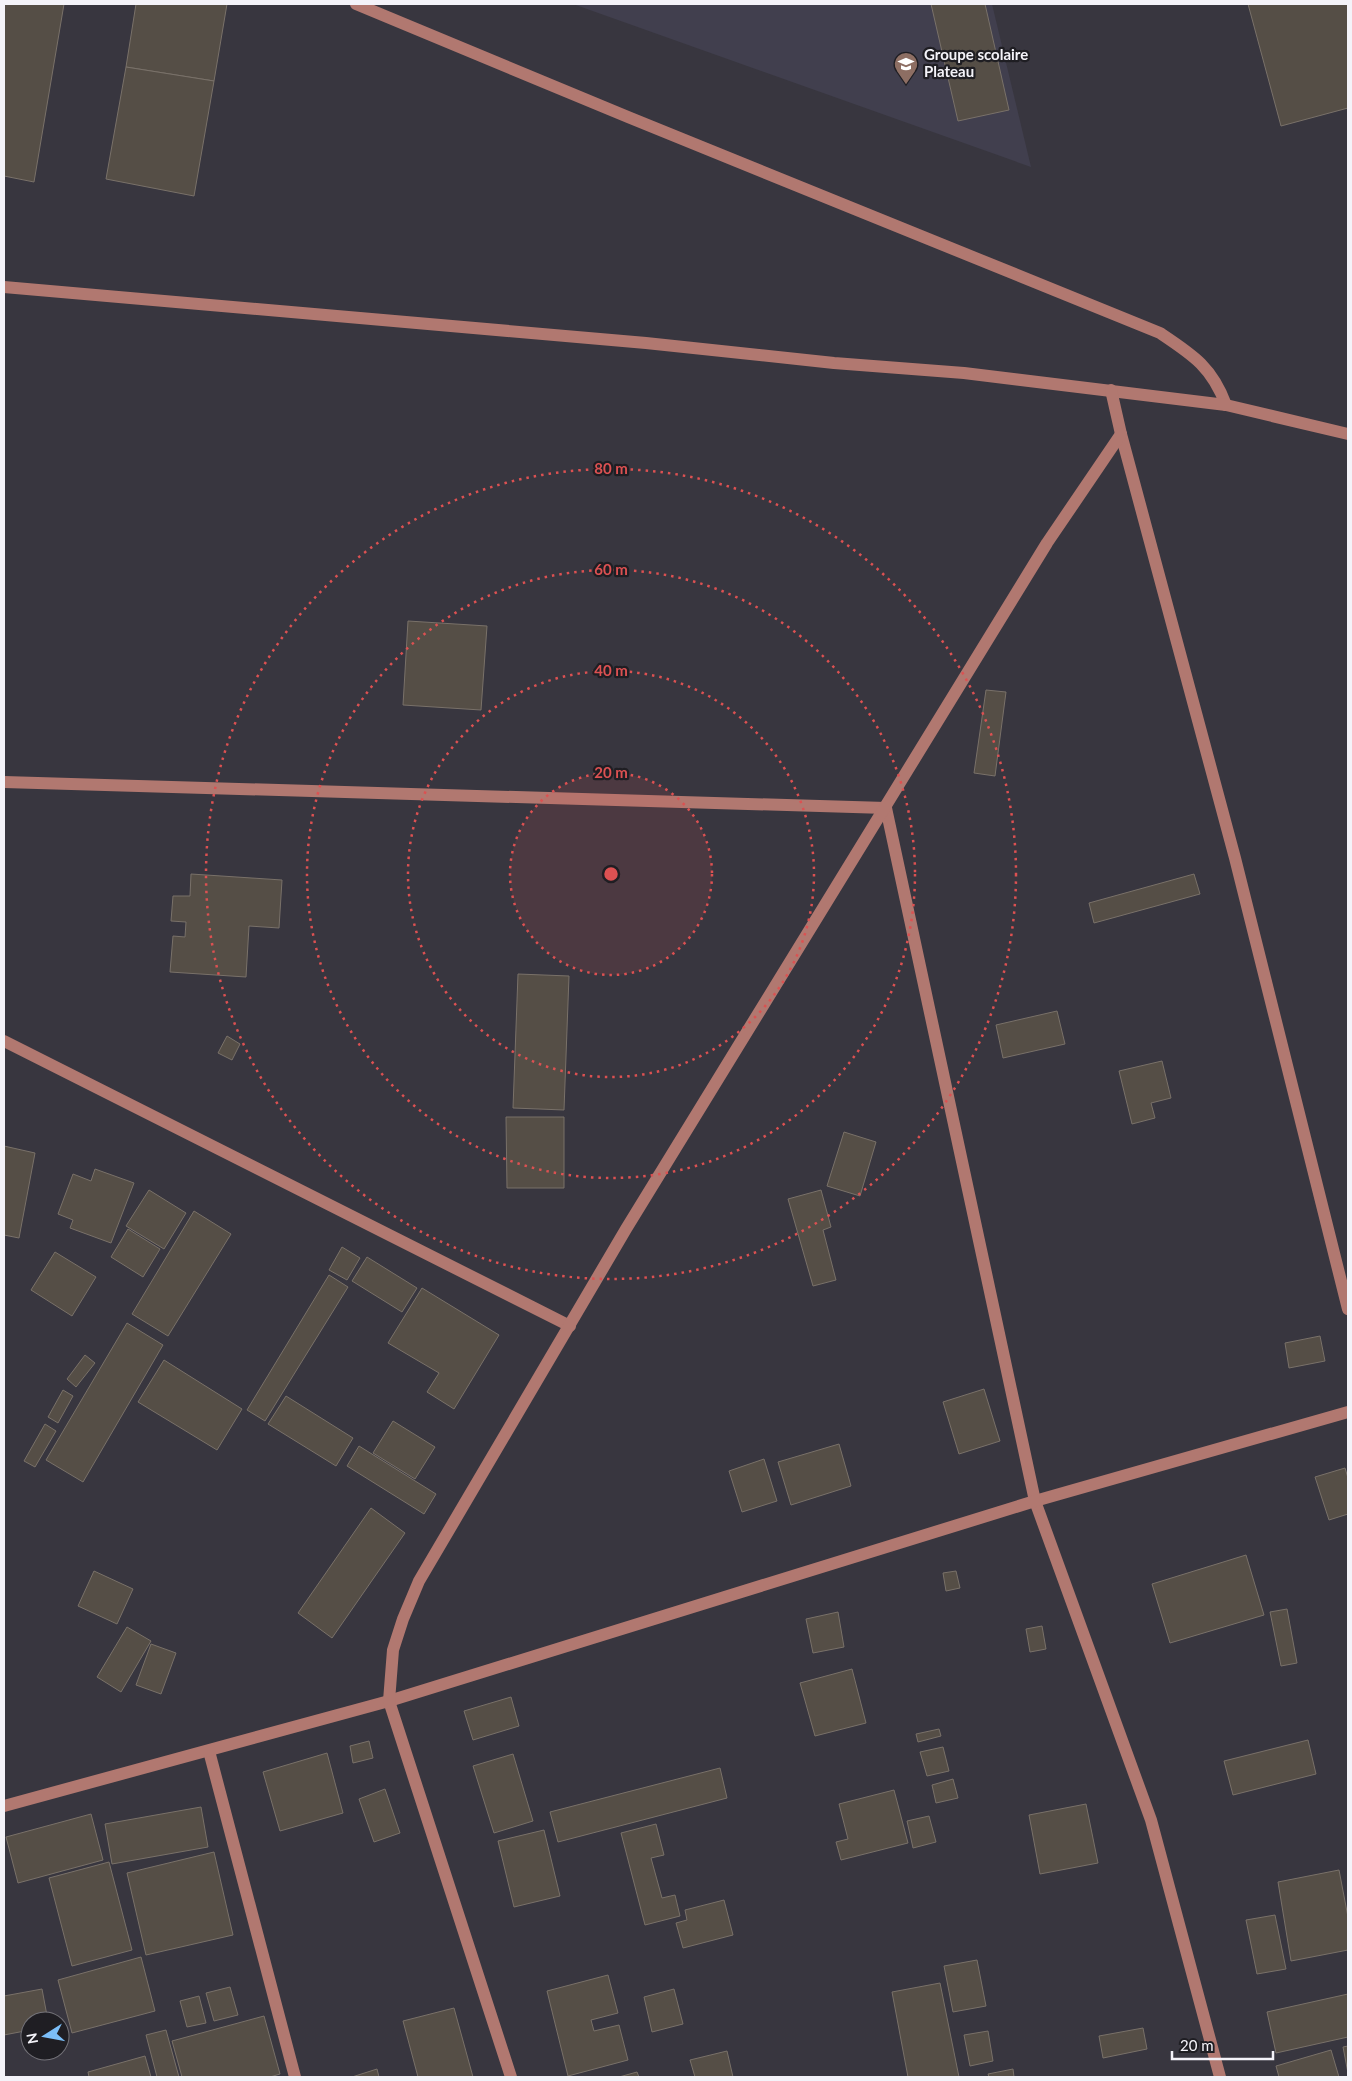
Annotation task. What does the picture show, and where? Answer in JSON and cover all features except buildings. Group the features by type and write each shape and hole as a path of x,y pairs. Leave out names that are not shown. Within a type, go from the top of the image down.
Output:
{"street":[{"path":"356,4 618,113 1160,333 1202,365 1218,383 1226,405"},
{"path":"4,287 646,343 834,363 964,373 1226,405 1348,434"},
{"path":"1111,390 1121,434 1235,858 1348,1308"},
{"path":"511,2077 389,1701 393,1650 402,1619 419,1581 761,1008 886,808 1047,543 1121,434"},
{"path":"4,782 886,808"},
{"path":"886,808 1035,1502 1151,1820 1220,2077"},
{"path":"4,1041 570,1326"},
{"path":"4,1806 389,1701 1035,1502 1348,1412"},
{"path":"209,1751 296,2077"}],"shaded area":[{"name":"Groupe scolaire Plateau","path":"573,4 992,4 1031,167"}],"place":[{"name":"Groupe scolaire Plateau","path":"906,85"}]}
